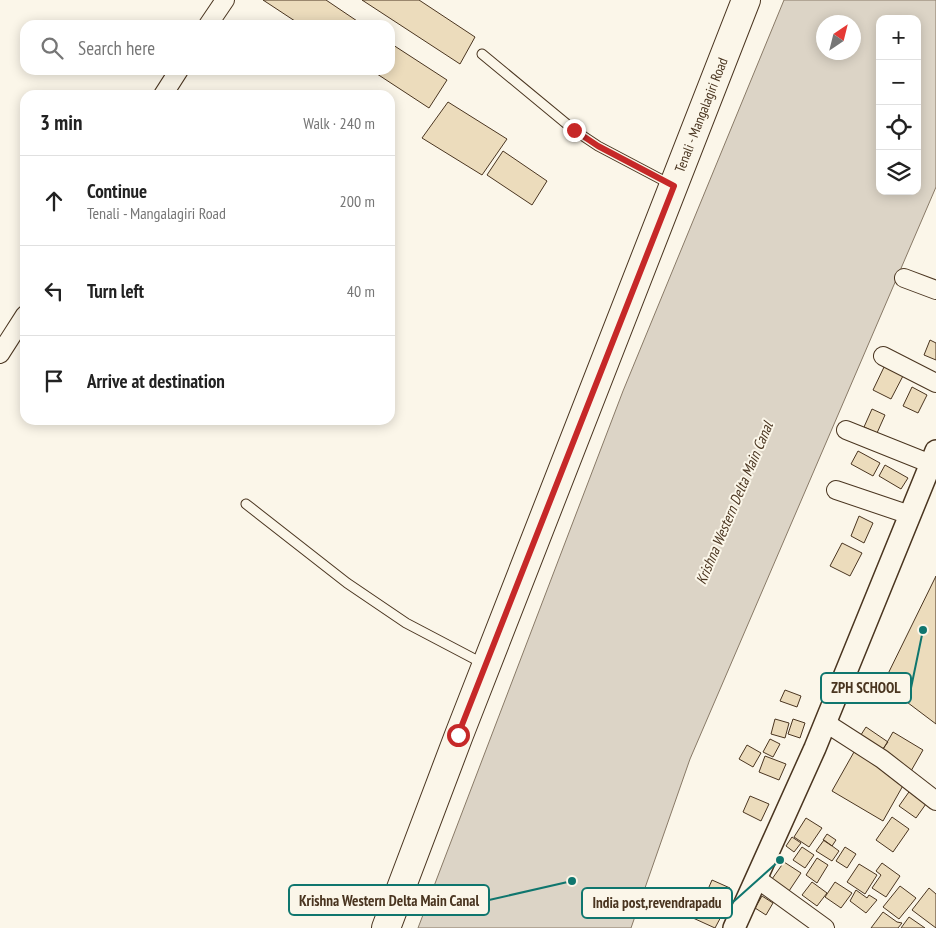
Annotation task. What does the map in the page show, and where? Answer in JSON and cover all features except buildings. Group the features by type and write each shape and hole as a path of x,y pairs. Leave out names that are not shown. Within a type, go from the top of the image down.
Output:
{"main road":[{"name":"Tenali - Mangalagiri Road","path":"386,928 486,665 746,0"}],"street":[{"path":"211,20 225,0"},
{"path":"166,90 176,75"},
{"path":"904,278 936,290"},
{"path":"0,354 20,323"},
{"path":"883,356 936,383"},
{"path":"734,928 826,723 933,458 846,430"},
{"path":"836,490 910,516"},
{"path":"826,723 882,759 936,800"},
{"path":"756,878 825,928"}],"lane":[{"path":"482,54 574,130 598,146 674,186"},
{"path":"246,504 347,583 406,623 486,665"}],"water":[{"path":"784,0 936,0 936,187 690,759 631,928 418,928 623,391"}],"place":[{"name":"ZPH SCHOOL","path":"923,630"},
{"name":"India post,revendrapadu","path":"780,860"},
{"name":"Krishna Western Delta Main Canal","path":"572,881"}],"route":[{"path":"458,735 674,186 598,146 574,130"}]}
